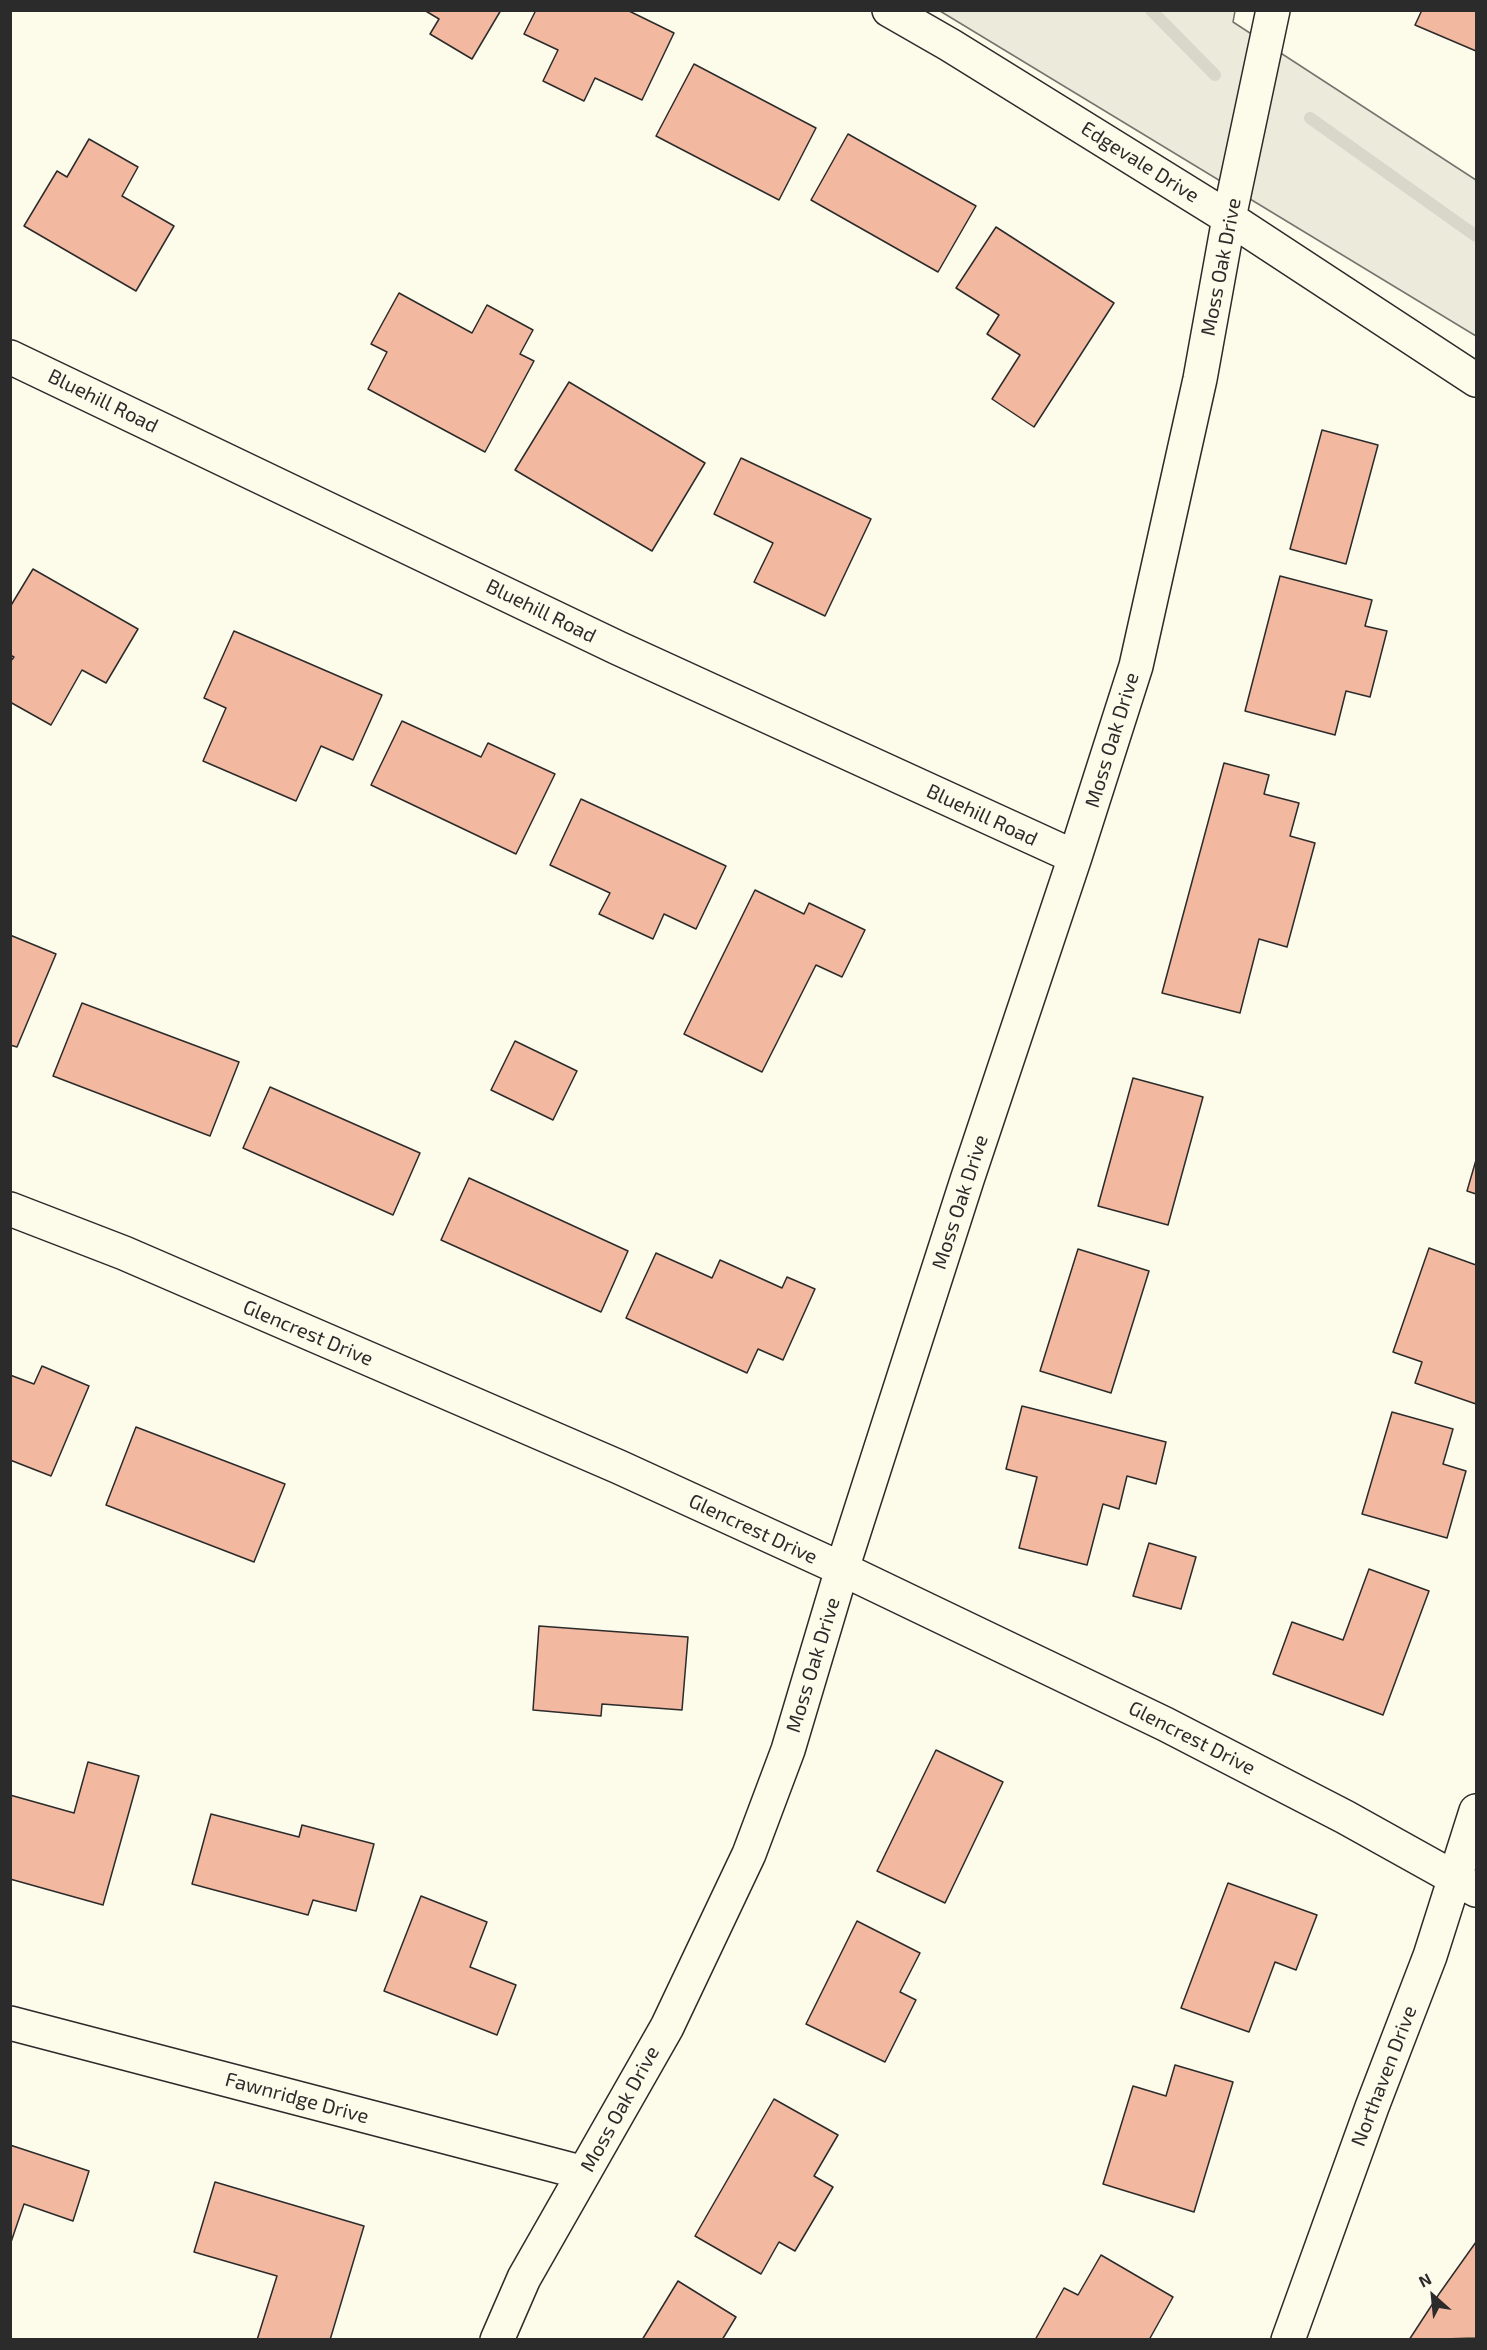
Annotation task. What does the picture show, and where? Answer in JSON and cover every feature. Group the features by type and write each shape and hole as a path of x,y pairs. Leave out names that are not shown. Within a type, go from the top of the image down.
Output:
{"street":[{"name":"Edgevale Drive","path":"889,10 950,45 1229,218 1476,380"},
{"name":"Moss Oak Drive","path":"497,2340 524,2278 667,2027 749,1854 788,1750 842,1569 967,1180 1076,858 1136,666 1200,379 1229,218 1273,10"},
{"name":"Bluehill Road","path":"10,357 618,648 1076,858"},
{"name":"Glencrest Drive","path":"10,1209 124,1253 619,1467 842,1569 1165,1724 1466,1883"},
{"name":"Northaven Drive","path":"1288,2340 1371,2107 1430,1956 1466,1883 1476,1811"},
{"name":"Fawnridge Drive","path":"10,2023 584,2173"}],"shaded area":[{"path":"940,11 1235,11 1233,22 1476,180 1476,336"}],"building":[{"path":"424,10 501,10 472,59 430,34 439,19"},
{"path":"536,10 627,10 674,33 642,100 595,78 584,101 543,81 558,50 524,34"},
{"path":"1422,10 1476,10 1476,51 1415,25"},
{"path":"694,64 816,128 779,200 656,136"},
{"path":"848,134 976,206 938,272 811,200"},
{"path":"89,139 138,167 122,196 174,226 136,291 24,226 57,171 67,177"},
{"path":"996,227 1114,303 1034,427 992,399 1020,355 987,334 999,315 956,288"},
{"path":"399,293 472,333 487,305 533,330 520,354 534,361 485,452 368,389 387,352 371,344"},
{"path":"569,382 705,463 652,551 515,470"},
{"path":"1322,430 1378,445 1346,564 1290,549"},
{"path":"741,458 871,519 825,616 754,582 773,543 714,514"},
{"path":"33,569 138,629 106,683 82,670 51,725 10,702 10,662 14,657 10,655 10,607"},
{"path":"1280,576 1372,600 1365,626 1387,631 1370,697 1346,691 1335,735 1245,711"},
{"path":"234,631 382,695 353,760 321,746 296,801 203,761 226,708 204,698"},
{"path":"402,721 481,757 488,743 555,774 516,854 371,785"},
{"path":"1224,763 1269,775 1264,794 1299,803 1290,836 1315,843 1287,947 1259,939 1240,1013 1162,993"},
{"path":"581,799 726,866 696,929 664,914 653,939 599,914 610,893 550,865"},
{"path":"755,890 804,914 809,903 865,930 842,977 816,965 762,1072 684,1034"},
{"path":"10,935 56,954 17,1047 10,1045"},
{"path":"82,1003 239,1062 210,1136 53,1076"},
{"path":"515,1041 577,1071 553,1120 491,1090"},
{"path":"1133,1078 1203,1097 1168,1225 1098,1206"},
{"path":"270,1087 420,1153 393,1215 243,1148"},
{"path":"1476,1160 1476,1194 1467,1191"},
{"path":"469,1178 628,1251 601,1312 441,1240"},
{"path":"1429,1248 1476,1265 1476,1404 1415,1383 1422,1362 1393,1352"},
{"path":"1078,1249 1149,1271 1111,1393 1040,1371"},
{"path":"656,1253 712,1278 720,1260 782,1288 787,1277 815,1289 783,1360 758,1349 747,1373 626,1318"},
{"path":"42,1366 89,1386 51,1476 10,1460 10,1375 34,1384"},
{"path":"1022,1406 1166,1442 1156,1484 1127,1476 1119,1509 1103,1504 1087,1565 1019,1548 1037,1477 1006,1469"},
{"path":"1392,1412 1453,1429 1443,1464 1466,1471 1447,1538 1362,1514"},
{"path":"136,1427 285,1484 254,1562 106,1505"},
{"path":"1149,1543 1196,1557 1181,1609 1133,1596"},
{"path":"1369,1569 1429,1591 1383,1715 1273,1674 1292,1622 1343,1640"},
{"path":"539,1626 688,1637 682,1710 602,1704 601,1716 533,1710"},
{"path":"936,1750 1003,1782 945,1903 877,1871"},
{"path":"88,1762 139,1776 103,1905 10,1879 10,1795 74,1813"},
{"path":"211,1814 299,1837 302,1825 374,1844 356,1911 313,1900 308,1915 192,1884"},
{"path":"1228,1883 1317,1915 1296,1970 1275,1962 1249,2032 1181,2008"},
{"path":"421,1896 487,1922 470,1967 516,1985 497,2035 384,1991"},
{"path":"857,1921 920,1953 900,1992 916,2000 885,2062 806,2024"},
{"path":"1175,2065 1233,2082 1194,2212 1103,2184 1133,2086 1166,2096"},
{"path":"774,2099 838,2135 814,2176 833,2187 795,2251 779,2242 761,2274 695,2236"},
{"path":"10,2145 89,2171 73,2221 24,2204 10,2245"},
{"path":"215,2182 364,2226 330,2340 257,2340 277,2276 194,2252"},
{"path":"1476,2242 1476,2338 1409,2340 1439,2294"},
{"path":"1101,2255 1173,2297 1149,2340 1035,2340 1064,2288 1078,2295"},
{"path":"678,2281 736,2317 722,2340 642,2340"}],"waterway":[{"path":"1151,10 1215,75"},
{"path":"1310,118 1476,236"}]}
